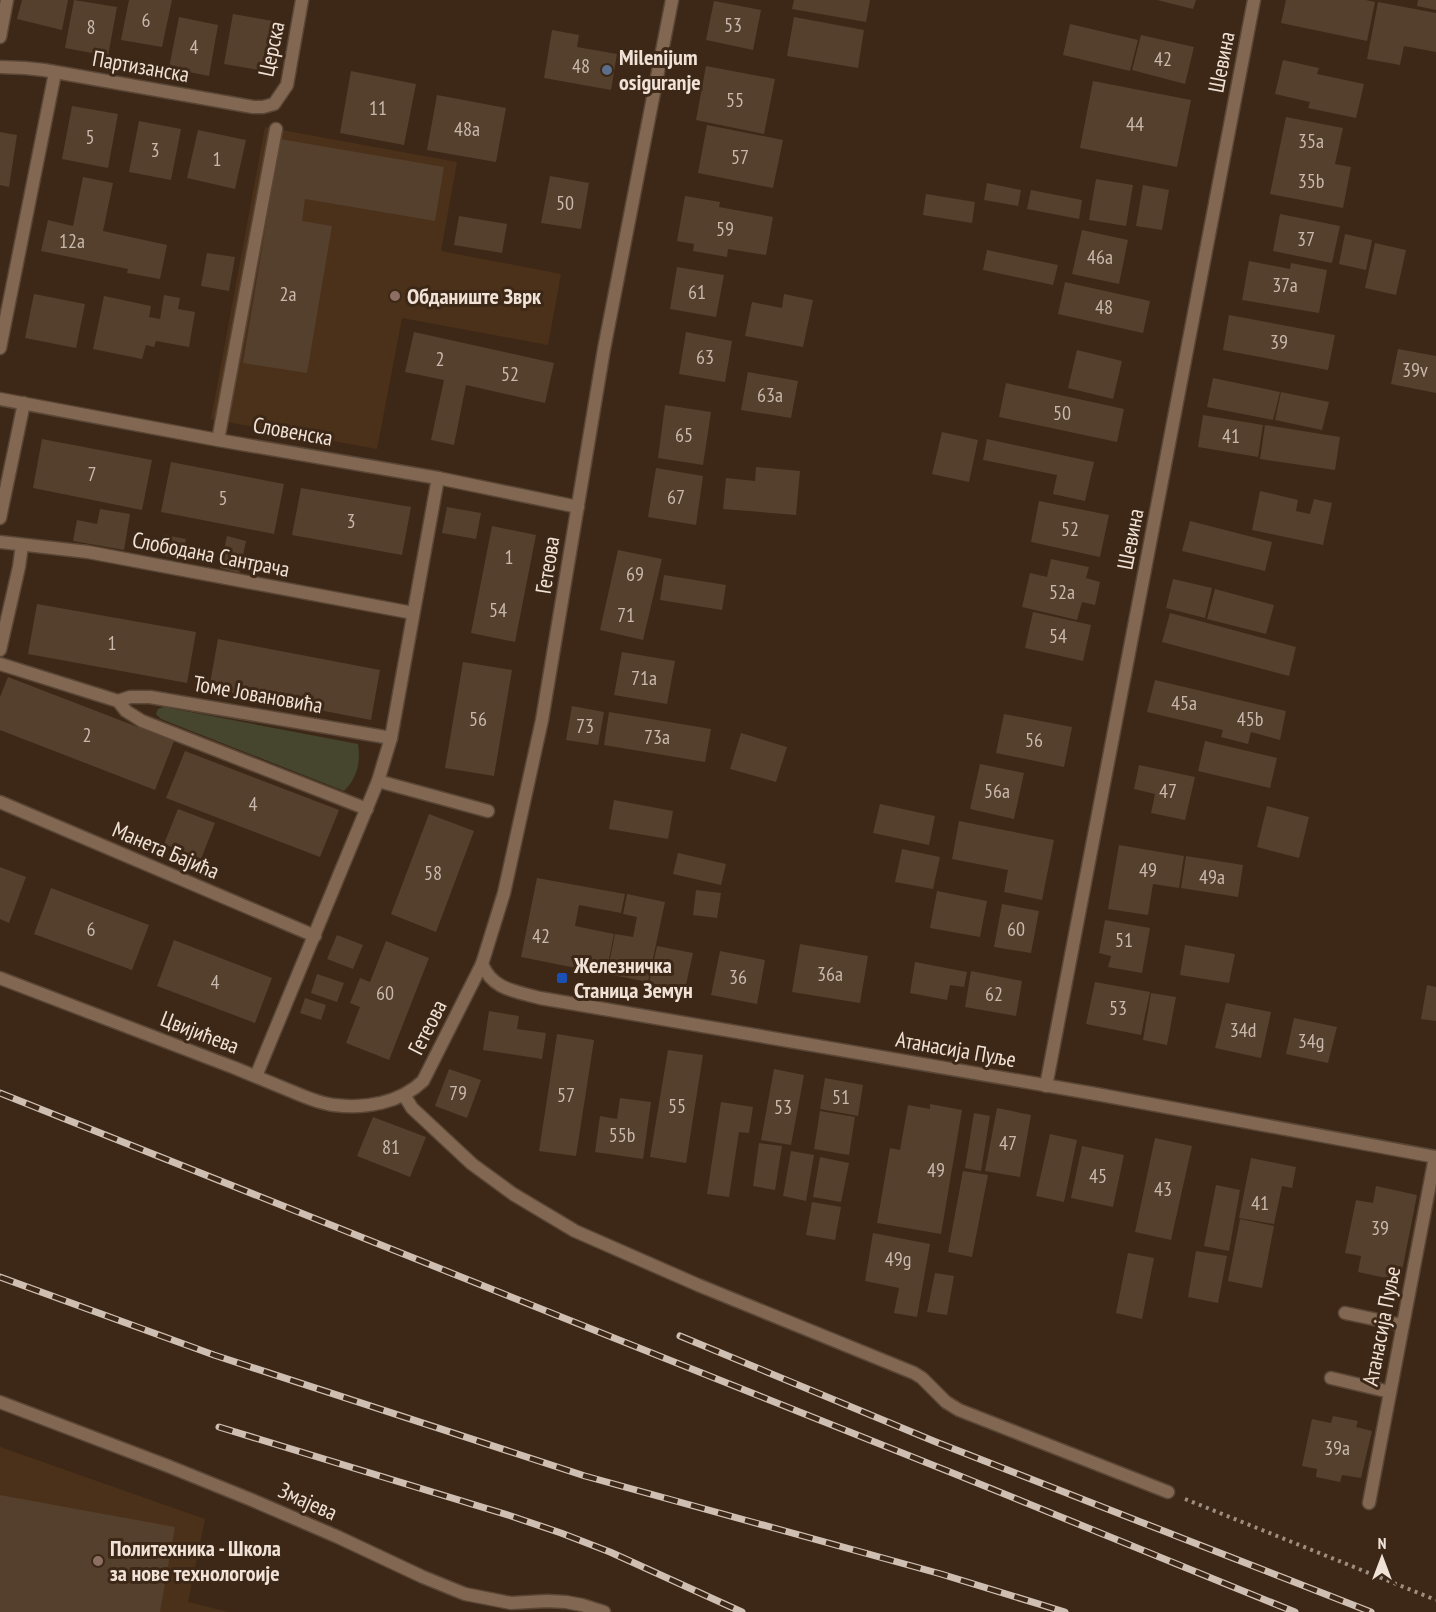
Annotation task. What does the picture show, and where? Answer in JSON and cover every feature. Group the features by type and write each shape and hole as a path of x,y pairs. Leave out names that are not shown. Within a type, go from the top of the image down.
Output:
{"street":[{"path":"0,37 7,0"},
{"name":"Церска","path":"274,104 287,85 302,0"},
{"name":"Гетеова","path":"388,1102 416,1088 428,1073 482,964 504,893 545,699 604,350 672,0"},
{"name":"Шевина","path":"1046,1086 1254,0"},
{"name":"Партизанска","path":"0,68 25,68 252,107 274,104"},
{"path":"0,348 55,73"},
{"path":"218,440 276,129"},
{"name":"Словенска","path":"0,399 438,478 578,507"},
{"path":"0,518 24,403"},
{"path":"256,1076 378,781 391,738 438,478"},
{"name":"Слободана Сантрача","path":"0,542 88,552 413,613"},
{"path":"0,650 20,567 22,545"},
{"name":"Томе Јовановића","path":"0,664 118,701 126,711 142,721 367,809"},
{"name":"Томе Јовановића","path":"118,701 130,697 150,697 391,738"},
{"path":"378,781 488,811"},
{"name":"Манета Бајића","path":"0,802 315,936"},
{"name":"Атанасија Пуље","path":"482,964 495,984 540,998 1046,1086 1435,1157 1369,1503"},
{"name":"Цвијићева","path":"0,978 256,1076 311,1100 349,1106 388,1102"},
{"path":"404,1095 412,1108 472,1164 513,1194 575,1231 698,1285 914,1373 946,1402 959,1410 1168,1492"},
{"path":"1345,1313 1402,1325"},
{"path":"1331,1378 1390,1392"},
{"name":"Змајева","path":"0,1402 252,1500 465,1594 511,1603 566,1602 604,1612"}],"path":[{"path":"1168,1492 1436,1600"}],"shaded area":[{"name":"Обданиште Зврк","path":"265,127 457,162 441,251 561,274 548,345 402,318 377,449 211,419"},
{"name":"Политехника - Школа за нове технологоије","path":"0,1447 205,1519 188,1602 228,1612 0,1612"}],"green space":[{"path":"164,707 358,744 357,769 352,781 344,791 161,719 156,714 158,709"}],"building":[{"path":"22,0 68,0 62,30 17,19"},
{"path":"74,0 117,7 108,56 65,48"},
{"path":"129,0 172,0 162,47 121,40"},
{"path":"794,0 870,0 866,22 792,9"},
{"path":"1157,0 1196,0 1193,9"},
{"path":"1286,0 1375,2 1367,41 1281,23"},
{"path":"1418,0 1436,0 1436,10 1417,6"},
{"path":"714,1 761,10 753,50 706,40"},
{"path":"1378,2 1436,13 1436,52 1404,46 1400,65 1367,59"},
{"path":"233,14 273,21 264,71 224,64"},
{"path":"179,17 218,25 209,76 169,68"},
{"path":"794,17 864,30 858,68 787,56"},
{"path":"1070,24 1138,40 1130,71 1063,55"},
{"path":"552,30 579,35 577,47 617,54 611,90 544,78"},
{"path":"1141,35 1194,47 1185,84 1132,70"},
{"path":"1283,60 1319,68 1317,74 1364,84 1356,118 1308,108 1310,102 1275,94"},
{"path":"706,66 775,79 764,134 696,120"},
{"path":"351,71 416,84 404,145 340,133"},
{"path":"1093,81 1191,100 1177,167 1080,148"},
{"path":"437,95 506,108 496,162 427,150"},
{"path":"72,106 118,114 108,168 62,159"},
{"path":"1286,117 1343,128 1335,164 1351,167 1343,208 1270,194"},
{"path":"139,121 181,129 171,180 129,172"},
{"path":"707,125 783,140 773,188 698,173"},
{"path":"198,130 246,140 235,189 187,178"},
{"path":"0,132 17,135 9,187 0,185"},
{"path":"280,139 444,167 435,221 305,199 302,221 332,226 307,373 243,363"},
{"path":"550,176 589,183 581,229 541,223"},
{"path":"83,177 113,183 103,231 167,245 160,279 127,273 128,269 41,251 48,220 73,226"},
{"path":"1096,179 1133,185 1126,226 1089,220"},
{"path":"987,183 1021,190 1018,206 984,200"},
{"path":"1143,185 1169,190 1162,230 1136,226"},
{"path":"1031,190 1082,200 1079,219 1027,209"},
{"path":"926,194 975,202 972,223 923,215"},
{"path":"685,196 720,202 719,207 773,217 766,255 728,249 727,257 693,251 694,244 677,241"},
{"path":"1280,214 1340,226 1332,263 1273,251"},
{"path":"459,216 507,224 502,253 454,245"},
{"path":"1082,230 1128,240 1119,284 1072,274"},
{"path":"1345,234 1372,240 1366,270 1339,264"},
{"path":"1375,243 1406,250 1396,295 1365,288"},
{"path":"987,250 1058,265 1053,285 983,270"},
{"path":"207,253 235,257 229,291 201,286"},
{"path":"1249,261 1290,269 1291,263 1327,270 1319,313 1242,300"},
{"path":"677,267 724,275 716,317 670,309"},
{"path":"1065,282 1150,301 1143,333 1058,314"},
{"path":"34,294 85,304 76,348 25,338"},
{"path":"784,294 813,300 803,347 745,336 752,302 782,308"},
{"path":"164,295 180,298 178,309 195,312 189,347 156,341 154,347 146,345 142,359 93,349 104,296 151,306 149,317 160,319"},
{"path":"1229,315 1335,335 1328,370 1223,350"},
{"path":"414,332 554,363 545,403 466,385 454,445 431,440 444,380 405,372"},
{"path":"686,332 732,341 725,382 679,374"},
{"path":"1398,349 1436,356 1436,393 1391,384"},
{"path":"1077,350 1122,361 1113,399 1068,388"},
{"path":"748,372 798,381 791,418 741,410"},
{"path":"1213,378 1280,392 1273,420 1207,407"},
{"path":"1006,383 1124,409 1117,442 999,417"},
{"path":"1281,392 1329,402 1322,430 1275,420"},
{"path":"665,405 711,412 703,465 658,458"},
{"path":"1203,415 1263,425 1258,457 1198,447"},
{"path":"1265,425 1340,437 1335,470 1260,459"},
{"path":"942,432 978,440 969,482 932,474"},
{"path":"42,439 152,460 142,510 33,488"},
{"path":"987,439 1094,462 1085,501 1053,494 1057,475 983,460"},
{"path":"171,462 284,484 274,534 161,512"},
{"path":"756,467 800,471 796,515 723,509 726,478 755,481"},
{"path":"656,468 703,476 696,525 648,517"},
{"path":"301,488 411,507 402,555 292,535"},
{"path":"1260,491 1298,500 1296,511 1310,514 1314,499 1332,503 1323,545 1252,530"},
{"path":"1039,501 1109,515 1100,557 1031,542"},
{"path":"447,507 481,513 476,539 442,533"},
{"path":"100,509 130,514 124,550 73,541 77,520 97,524"},
{"path":"1190,521 1272,542 1265,571 1182,551"},
{"path":"492,526 536,535 515,642 471,633"},
{"path":"165,535 186,539 182,559 161,555"},
{"path":"227,536 246,541 239,573 220,568"},
{"path":"618,550 662,559 643,640 600,630"},
{"path":"1051,559 1089,567 1086,578 1100,582 1095,605 1082,602 1077,620 1022,607 1030,573 1047,577"},
{"path":"664,575 726,585 722,610 660,600"},
{"path":"1173,579 1212,588 1205,618 1166,608"},
{"path":"1215,589 1274,605 1266,634 1207,619"},
{"path":"37,604 196,632 187,683 28,654"},
{"path":"1033,612 1091,625 1083,661 1025,648"},
{"path":"1170,613 1296,647 1289,676 1162,642"},
{"path":"218,639 380,670 371,720 209,689"},
{"path":"622,652 675,661 667,704 614,695"},
{"path":"463,662 512,670 494,776 445,768"},
{"path":"8,677 174,741 155,790 0,730 0,697"},
{"path":"1155,680 1286,711 1280,740 1251,732 1248,744 1221,737 1223,730 1147,712"},
{"path":"572,706 604,712 598,745 566,740"},
{"path":"609,712 711,729 705,762 604,745"},
{"path":"1004,714 1072,727 1064,767 996,753"},
{"path":"741,733 787,747 776,782 730,769"},
{"path":"1205,741 1277,758 1270,788 1198,771"},
{"path":"185,751 339,810 320,857 166,798"},
{"path":"980,764 1024,773 1014,819 970,809"},
{"path":"1139,765 1195,777 1185,820 1151,813 1155,794 1134,789"},
{"path":"614,800 673,811 668,839 609,829"},
{"path":"880,804 935,816 929,845 873,833"},
{"path":"1267,806 1309,817 1299,858 1257,847"},
{"path":"178,809 215,823 201,859 164,844"},
{"path":"429,814 474,831 436,932 391,914"},
{"path":"959,821 1054,840 1042,900 1004,892 1008,870 952,859"},
{"path":"1119,845 1184,856 1179,888 1153,884 1148,915 1108,909"},
{"path":"902,849 940,857 933,889 895,882"},
{"path":"678,853 726,864 721,885 673,874"},
{"path":"1186,856 1243,865 1238,897 1181,888"},
{"path":"0,867 26,877 9,923 0,919"},
{"path":"537,878 625,894 621,913 579,905 575,926 614,934 606,974 521,957"},
{"path":"51,888 149,925 132,970 34,934"},
{"path":"696,890 721,893 717,918 693,915"},
{"path":"937,891 987,901 980,937 930,928"},
{"path":"627,894 665,902 648,982 607,974 615,934 633,937 637,917 623,914"},
{"path":"1002,904 1039,911 1031,953 994,947"},
{"path":"1105,920 1150,928 1142,973 1108,967 1111,956 1099,953"},
{"path":"337,935 363,945 353,969 327,959"},
{"path":"174,940 272,978 255,1023 157,986"},
{"path":"386,941 429,958 389,1060 346,1043 360,1007 350,1003 360,978 370,982"},
{"path":"800,944 868,956 860,1003 792,992"},
{"path":"1185,945 1235,954 1229,983 1180,975"},
{"path":"657,946 693,953 685,989 649,983"},
{"path":"720,951 765,960 757,1004 711,995"},
{"path":"915,962 967,972 964,987 950,985 947,1000 910,993"},
{"path":"971,971 1022,981 1016,1016 965,1007"},
{"path":"317,974 344,983 337,1002 311,993"},
{"path":"1095,982 1150,992 1141,1035 1086,1024"},
{"path":"1427,985 1436,987 1436,1021 1421,1019"},
{"path":"1151,993 1176,997 1167,1045 1143,1040"},
{"path":"305,998 326,1005 321,1020 300,1013"},
{"path":"1226,1003 1271,1012 1261,1058 1215,1048"},
{"path":"489,1011 519,1016 517,1029 546,1033 542,1059 483,1050"},
{"path":"1294,1018 1337,1027 1328,1063 1286,1054"},
{"path":"557,1034 594,1040 576,1156 539,1151"},
{"path":"668,1050 703,1055 686,1163 650,1157"},
{"path":"449,1069 481,1080 467,1118 435,1106"},
{"path":"774,1069 804,1075 791,1145 761,1140"},
{"path":"825,1078 863,1085 858,1116 820,1109"},
{"path":"620,1098 651,1102 643,1159 595,1152 600,1116 617,1119"},
{"path":"721,1102 753,1107 749,1133 739,1132 729,1197 707,1194"},
{"path":"930,1104 962,1110 941,1234 877,1223 890,1148 900,1150 908,1105 930,1109"},
{"path":"997,1108 1031,1115 1020,1177 985,1171"},
{"path":"820,1111 855,1117 849,1155 814,1149"},
{"path":"974,1113 990,1116 981,1171 965,1168"},
{"path":"373,1117 426,1137 410,1177 357,1156"},
{"path":"1050,1134 1077,1140 1064,1202 1036,1196"},
{"path":"1155,1138 1192,1146 1171,1240 1135,1232"},
{"path":"759,1143 782,1146 775,1190 753,1186"},
{"path":"1082,1146 1124,1155 1113,1207 1071,1198"},
{"path":"791,1151 814,1155 806,1201 783,1196"},
{"path":"820,1157 849,1163 841,1202 813,1197"},
{"path":"1251,1158 1296,1167 1292,1188 1282,1186 1274,1224 1239,1218"},
{"path":"963,1171 988,1175 972,1257 948,1252"},
{"path":"1216,1185 1240,1190 1229,1251 1204,1246"},
{"path":"1376,1186 1417,1195 1400,1281 1358,1272 1361,1256 1345,1253 1356,1200 1373,1203"},
{"path":"812,1202 841,1207 835,1240 806,1235"},
{"path":"1240,1219 1274,1226 1262,1288 1228,1281"},
{"path":"873,1233 930,1244 917,1317 894,1313 899,1288 865,1281"},
{"path":"1196,1251 1227,1256 1218,1303 1188,1297"},
{"path":"1128,1253 1154,1258 1142,1319 1116,1313"},
{"path":"935,1273 954,1276 947,1315 927,1312"},
{"path":"1333,1416 1358,1421 1356,1427 1372,1431 1361,1478 1342,1475 1340,1482 1316,1477 1317,1469 1302,1466 1312,1419 1331,1423"},
{"name":"Политехника - Школа за нове технологоије","path":"0,1495 175,1527 160,1612 0,1612"}],"railway":[{"path":"0,1093 1295,1612"},
{"path":"0,1277 214,1355 585,1476 941,1574 1065,1612"},
{"path":"680,1336 936,1442 1371,1612"},
{"path":"219,1427 561,1533 610,1552 742,1612"}],"place":[{"name":"Milenijum osiguranje","path":"607,70"},
{"name":"Обданиште Зврк","path":"395,296"},
{"name":"Железничка Станица Земун","path":"562,978"},
{"name":"Политехника - Школа за нове технологоије","path":"98,1561"}]}
